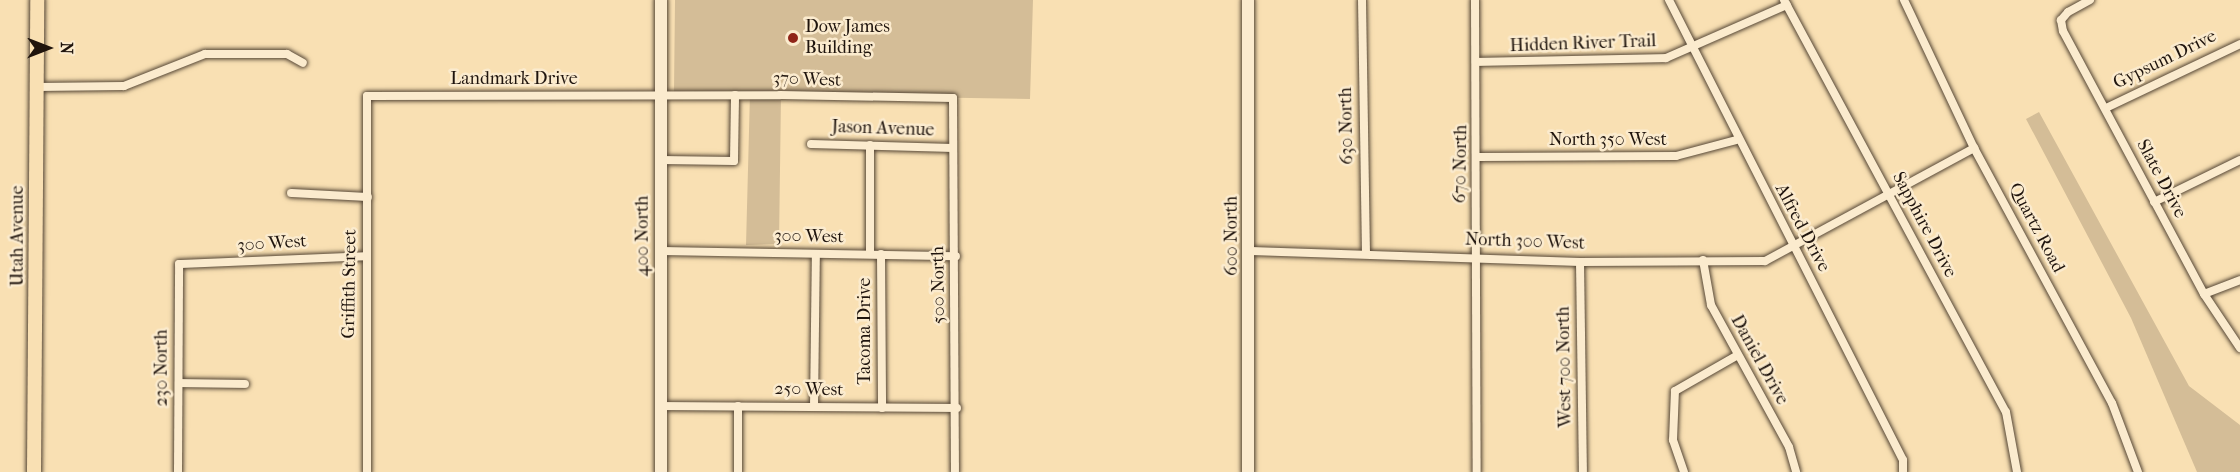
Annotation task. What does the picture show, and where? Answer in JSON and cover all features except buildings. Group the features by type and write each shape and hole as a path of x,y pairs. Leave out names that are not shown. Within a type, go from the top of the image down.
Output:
{"main road":[{"name":"Utah Avenue","path":"34,472 37,0"}],"street":[{"name":"400 North","path":"661,0 661,472"},
{"name":"600 North","path":"1248,0 1251,251 1248,472"},
{"name":"630 North","path":"1362,0 1366,253"},
{"name":"670 North","path":"1475,0 1479,157 1475,257 1477,472"},
{"name":"Alfred Drive","path":"1669,0 1696,46 1736,140 1796,249 1903,460 1903,472"},
{"name":"Quartz Road","path":"1904,0 1974,148 2112,403 2138,472"},
{"name":"Slate Drive","path":"2090,0 2061,20 2204,294 2240,348"},
{"name":"Hidden River Trail","path":"1478,63 1618,62 1666,58 1786,3"},
{"name":"Sapphire Drive","path":"1786,3 2006,412 2017,472"},
{"name":"Gypsum Drive","path":"2106,108 2240,44"},
{"path":"37,87 124,86 205,54 287,54 303,63"},
{"name":"370 West","path":"661,95 953,98"},
{"name":"Landmark Drive","path":"367,96 661,95"},
{"path":"661,160 734,161 735,95"},
{"name":"Griffith Street","path":"367,96 367,472"},
{"name":"500 North","path":"953,98 957,408 955,472"},
{"name":"North 350 West","path":"1479,157 1676,156 1736,140"},
{"name":"Jason Avenue","path":"812,144 953,148"},
{"path":"870,146 870,254"},
{"name":"North 300 West","path":"1251,251 1366,253 1580,262 1765,261 1796,249 1974,148"},
{"path":"2154,202 2240,160"},
{"path":"291,193 368,198"},
{"name":"300 West","path":"662,251 956,256"},
{"path":"814,406 816,254"},
{"name":"Tacoma Drive","path":"881,254 882,408"},
{"name":"300 West","path":"179,264 367,256"},
{"name":"Daniel Drive","path":"1704,260 1711,305 1736,356 1789,447 1796,472"},
{"name":"West 700 North","path":"1580,262 1583,472"},
{"name":"230 North","path":"178,472 179,264"},
{"path":"2204,294 2240,280"},
{"path":"1684,472 1673,440 1675,391 1736,356"},
{"path":"179,383 245,384"},
{"name":"250 West","path":"661,406 957,408"},
{"path":"738,406 738,472"}],"shaded area":[{"path":"675,0 1033,0 1030,99 781,95 779,244 746,245 750,93 674,92"},
{"path":"2039,112 2189,386 2240,425 2240,472 2197,472 2131,318 2026,119"}],"place":[{"name":"Dow James Building","path":"793,38"}]}
